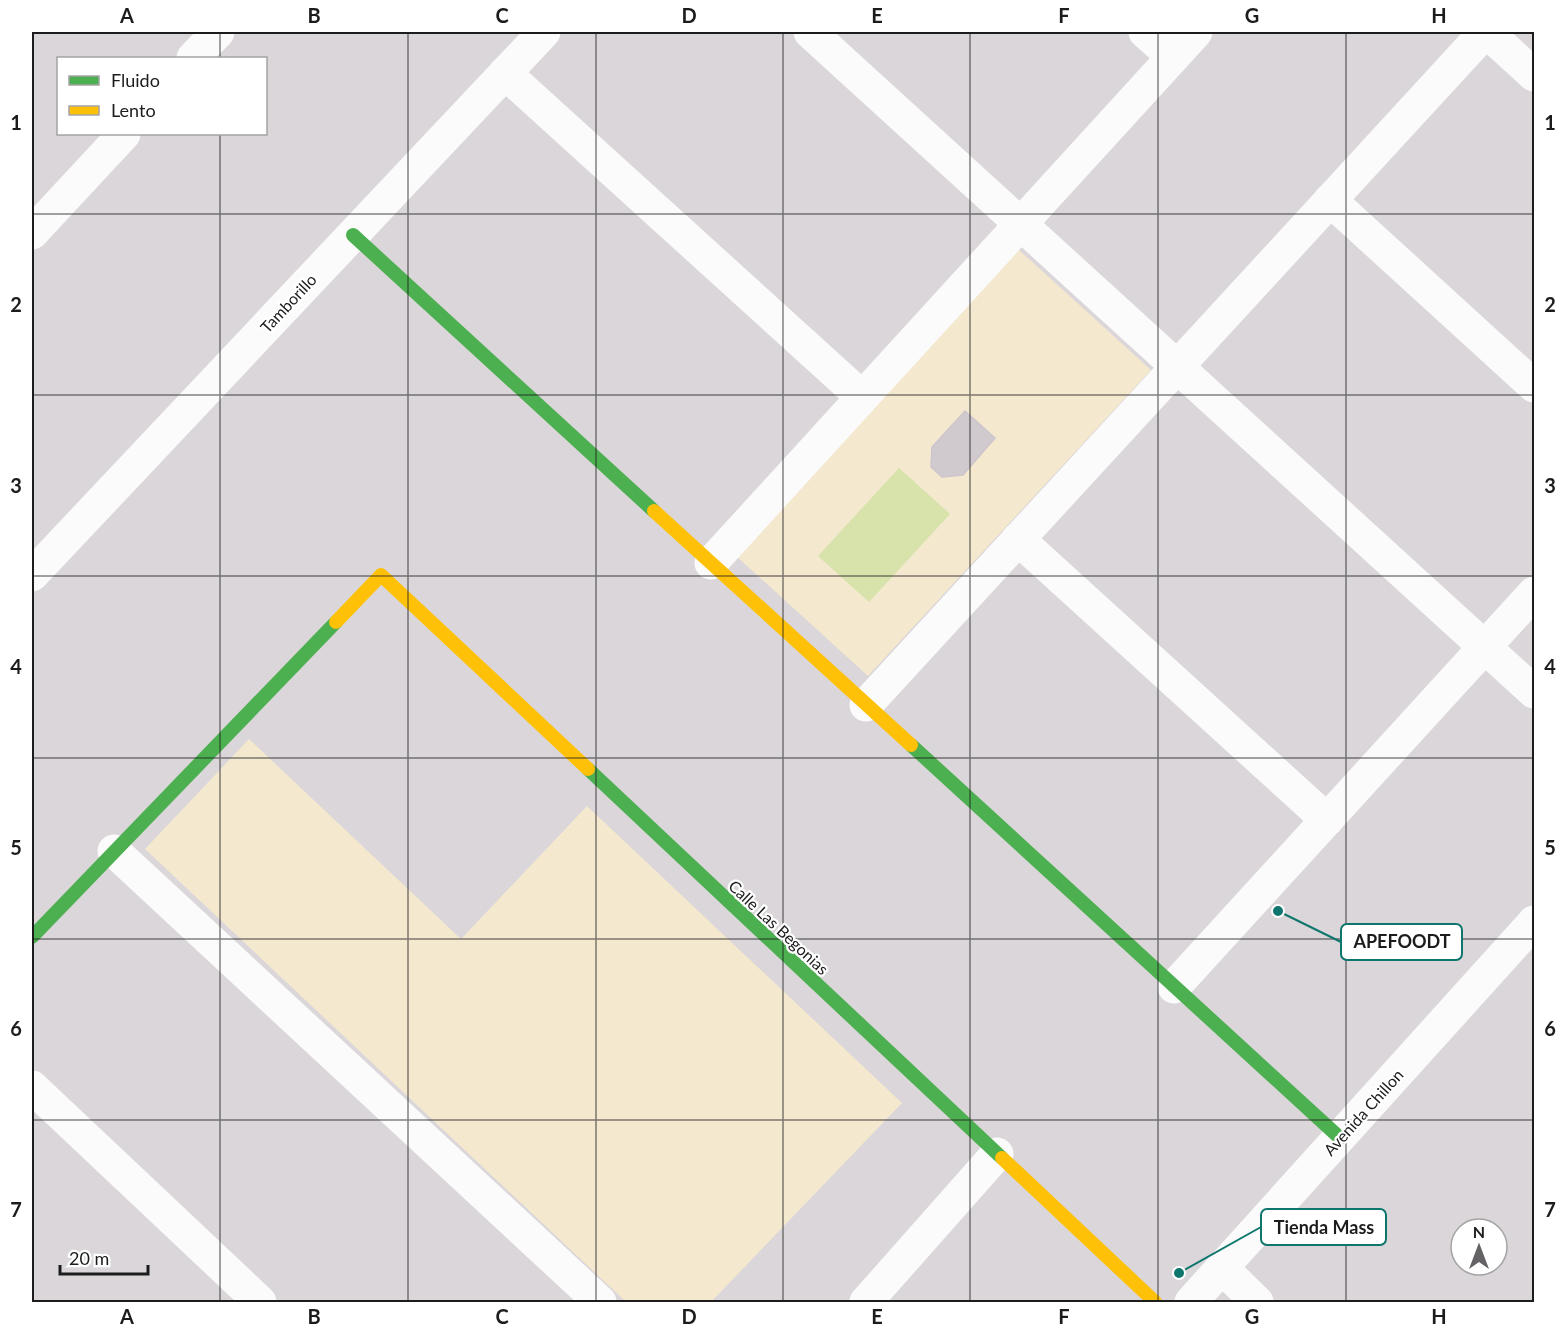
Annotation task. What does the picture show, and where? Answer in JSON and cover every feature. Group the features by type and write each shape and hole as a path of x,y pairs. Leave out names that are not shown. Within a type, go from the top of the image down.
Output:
{"street":[{"path":"194,57 218,32"},
{"name":"Tamborillo","path":"32,575 544,32"},
{"path":"810,32 1534,692"},
{"path":"1145,32 1173,57"},
{"path":"711,563 1196,32"},
{"path":"866,705 1486,32 1534,75"},
{"path":"505,73 862,397"},
{"path":"32,233 123,135"},
{"path":"1330,200 1534,386"},
{"path":"352,235 1340,1138"},
{"path":"1018,539 1327,820"},
{"name":"Calle Las Begonias","path":"114,851 381,575 1155,1302"},
{"path":"1174,987 1534,592"},
{"path":"32,937 114,851 600,1302"},
{"name":"Avenida Chillon","path":"1191,1302 1534,922"},
{"path":"32,1087 260,1302"},
{"path":"866,1302 997,1154"},
{"path":"1222,1268 1257,1302"}],"shaded area":[{"path":"32,32 1534,32 1534,1302 32,1302"},
{"path":"1018,249 1151,370 868,676 735,555"},
{"path":"249,739 461,939 587,806 902,1103 711,1302 626,1302 145,849"}],"green space":[{"path":"899,468 950,514 869,602 818,556"}],"building":[{"path":"965,411 995,438 963,475 942,477 931,467 932,447"}],"traffic: fast":[{"path":"353,235 654,511"},
{"path":"32,937 336,622"},
{"path":"911,745 1340,1138"},
{"path":"588,769 1002,1158"}],"traffic: slow":[{"path":"654,511 911,745"},
{"path":"336,622 381,575 588,769"},
{"path":"1002,1158 1155,1302"}],"place":[{"name":"APEFOODT","path":"1278,911"},
{"name":"Tienda Mass","path":"1179,1273"}]}
